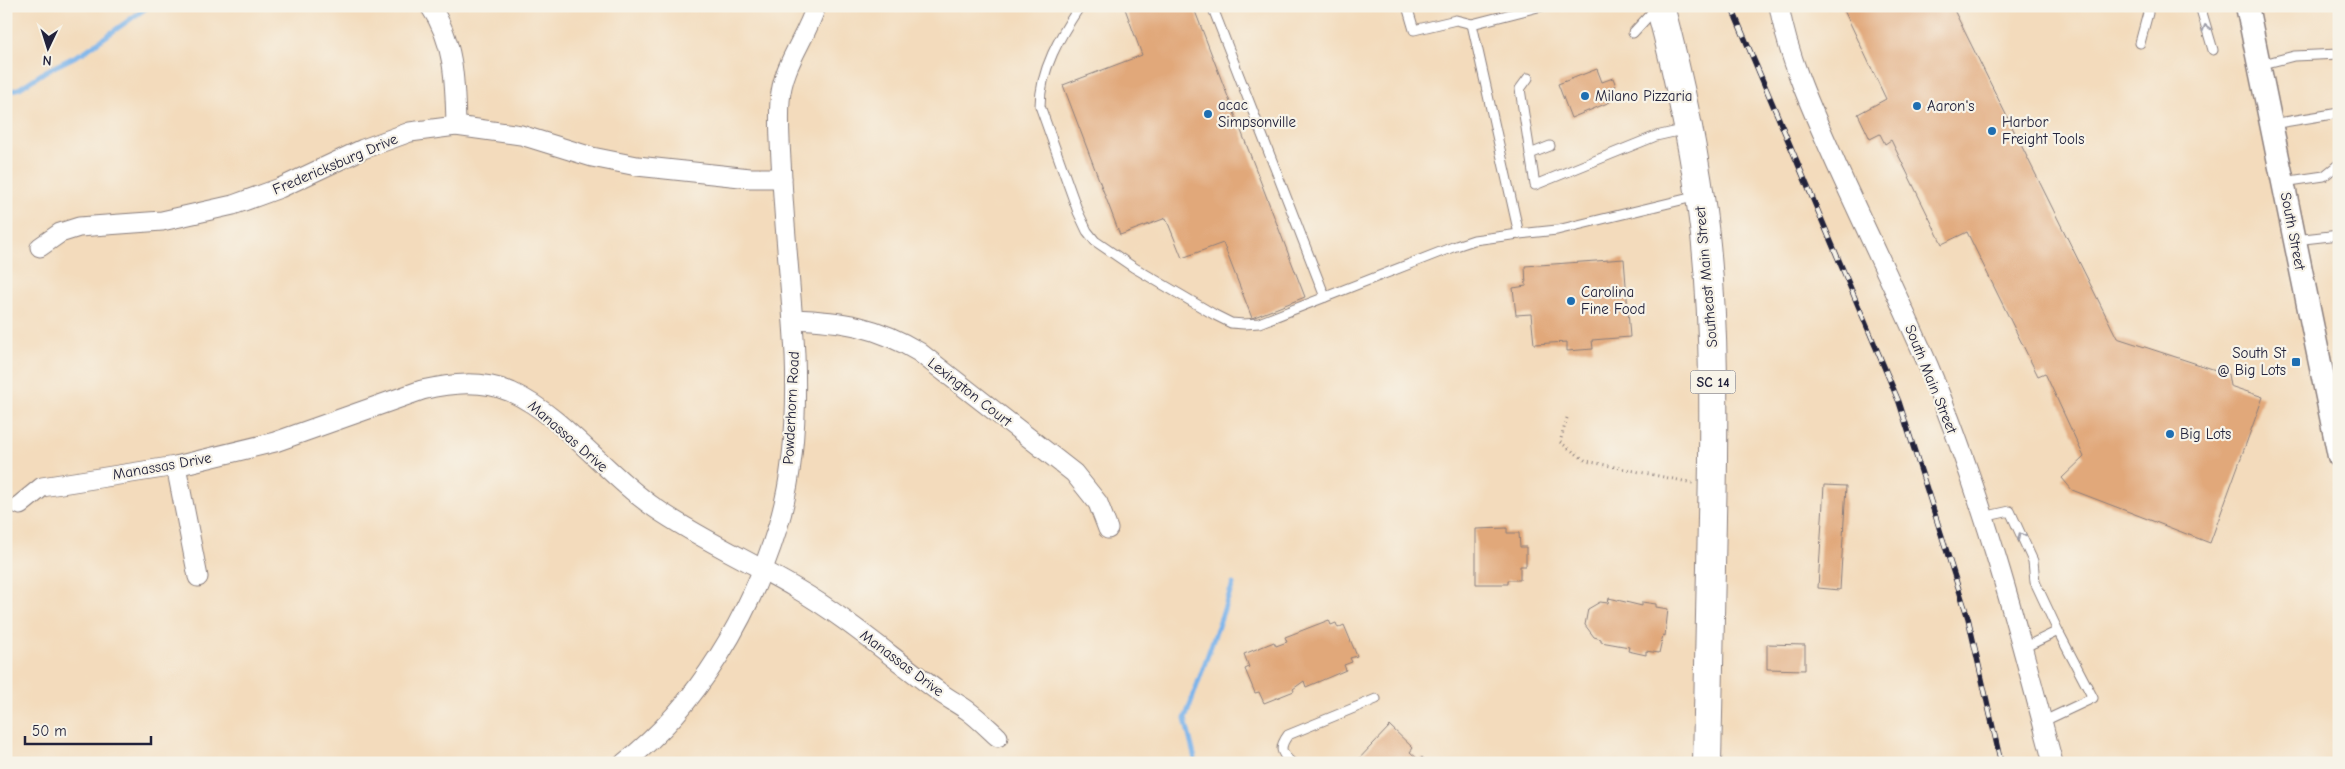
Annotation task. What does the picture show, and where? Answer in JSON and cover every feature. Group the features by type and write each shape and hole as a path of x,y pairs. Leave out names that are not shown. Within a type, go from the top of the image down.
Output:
{"main road":[{"name":"Southeast Main Street","path":"1659,6 1674,59 1689,129 1705,235 1711,316 1713,487 1707,763"}],"street":[{"path":"430,6 444,32 452,58 456,126"},
{"name":"South Main Street","path":"1779,6 1790,54 1826,141 1928,366 1983,517 2003,575 2053,763"},
{"name":"South Street","path":"2247,6 2295,240 2333,398 2339,456"},
{"name":"Powderhorn Road","path":"633,760 682,705 715,662 746,608 778,525 789,466 794,414 793,319 779,138 782,83 790,61 817,7"},
{"name":"Fredericksburg Drive","path":"40,247 60,233 79,227 162,221 233,205 280,188 363,149 410,132 456,126 521,135 592,157 637,166 750,178 782,178"},
{"name":"Lexington Court","path":"793,319 828,320 871,329 896,338 919,352 1074,473 1098,504 1108,528"},
{"name":"Manassas Drive","path":"20,505 42,487 176,466 275,442 422,390 444,385 477,384 509,392 531,403 563,428 614,476 654,508 682,526 799,590 874,641 938,692 967,710 998,737"},
{"path":"176,466 198,577"}],"lane":[{"path":"1080,6 1046,67 1040,91 1040,106 1078,212 1095,241 1133,267 1232,323 1258,323 1474,240 1557,230 1699,196"},
{"path":"1212,6 1325,297"},
{"path":"1407,6 1414,30 1456,20 1472,24 1542,6"},
{"path":"1633,33 1659,6"},
{"path":"2140,43 2148,13 2146,6"},
{"path":"2200,6 2213,50"},
{"path":"1472,24 1518,234"},
{"path":"2259,66 2294,56 2339,54"},
{"path":"1528,78 1520,89 1535,184 1656,136 1689,129"},
{"path":"2271,124 2339,113"},
{"path":"1530,154 1550,146"},
{"path":"2283,182 2324,176 2339,164"},
{"path":"2295,240 2339,235"},
{"path":"1983,517 2010,511 2033,560 2035,582 2093,698 2042,722"},
{"path":"2023,648 2058,631"},
{"path":"1292,763 1283,756 1281,749 1282,742 1288,735 1376,699"}],"path":[{"path":"1567,418 1560,442 1586,461 1713,487"}],"building":[{"path":"1124,6 1193,6 1305,297 1252,318 1223,243 1182,258 1166,218 1120,235 1063,85 1142,55"},
{"path":"1842,6 1952,6 2117,338 2228,374 2230,386 2263,397 2210,543 2072,490 2062,478 2084,457 2045,373 2038,376 1967,232 1942,244 1891,140 1885,144 1880,134 1870,139 1858,114 1886,99"},
{"name":"Milano Pizzaria","path":"1597,69 1602,82 1613,78 1616,86 1605,90 1610,102 1571,118 1558,84"},
{"name":"Carolina Fine Food","path":"1624,259 1630,337 1592,340 1593,349 1567,351 1567,342 1534,344 1531,314 1516,315 1513,288 1526,286 1525,266"},
{"path":"1824,485 1846,486 1840,590 1818,588"},
{"path":"1507,528 1507,533 1519,533 1520,547 1526,547 1526,566 1520,566 1520,580 1508,580 1508,584 1476,584 1476,529"},
{"path":"1609,598 1642,606 1642,602 1656,604 1656,607 1668,609 1665,636 1663,635 1659,653 1646,651 1646,655 1628,651 1629,647 1601,642 1601,639 1594,637 1585,625 1588,609 1600,602 1608,603"},
{"path":"1329,620 1331,625 1336,623 1338,628 1344,625 1357,656 1350,658 1352,662 1344,665 1346,670 1306,687 1304,681 1293,689 1294,691 1264,703 1259,692 1255,693 1245,669 1249,667 1244,654 1274,642 1276,646 1287,642 1285,637"},
{"path":"1767,644 1805,645 1805,670 1767,669"},
{"path":"1390,726 1413,748 1410,752 1419,760 1422,757 1428,763 1355,763"}],"waterway":[{"path":"6,93 20,88 46,71 84,52 149,6"},
{"path":"1196,763 1185,719 1233,584"}],"railway":[{"path":"1731,6 1899,402 1968,618 2001,763"}],"place":[{"name":"Milano Pizzaria","path":"1585,96"},
{"name":"Aaron's","path":"1917,106"},
{"name":"acac Simpsonville","path":"1208,114"},
{"name":"Harbor Freight Tools","path":"1992,131"},
{"name":"Carolina Fine Food","path":"1571,301"},
{"name":"South St @ Big Lots","path":"2296,362"},
{"name":"Big Lots","path":"2170,434"}]}
